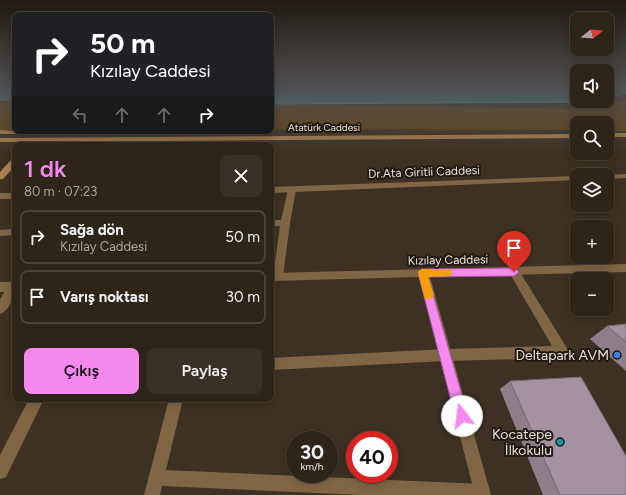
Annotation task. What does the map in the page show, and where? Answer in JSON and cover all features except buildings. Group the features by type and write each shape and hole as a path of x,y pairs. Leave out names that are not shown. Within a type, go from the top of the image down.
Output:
{"main road":[{"name":"Atatürk Caddesi","path":"274,131 570,129"},
{"path":"614,129 626,129"},
{"path":"0,132 12,132"},
{"path":"33,142 45,134"},
{"path":"614,135 626,135"},
{"name":"Atatürk Caddesi","path":"0,140 33,142 570,136"},
{"path":"0,177 12,164"}],"street":[{"path":"614,177 626,176"},
{"name":"Dr.Ata Giritli Caddesi","path":"274,190 570,178"},
{"path":"275,276 292,190"},
{"path":"0,196 12,196"},
{"path":"274,224 285,223"},
{"path":"0,233 12,232"},
{"name":"Kızılay Caddesi","path":"275,276 514,272 626,268"},
{"path":"274,364 445,355 562,352 514,272"},
{"path":"157,478 483,494 422,273"},
{"path":"0,287 12,287"},
{"path":"0,309 12,291"},
{"path":"0,471 35,402"},
{"path":"152,495 175,402"}],"shaded area":[{"path":"0,109 12,109 12,130 0,130"},
{"path":"274,109 626,109 626,131 614,131 614,116 570,116 570,130 274,129"}],"slow traffic":[{"path":"429,295 422,273 447,273"}],"place":[{"name":"Deltapark AVM","path":"617,355"},
{"name":"Kocatepe İlkokulu","path":"560,442"}],"route":[{"path":"462,416 422,273 514,272"}]}
